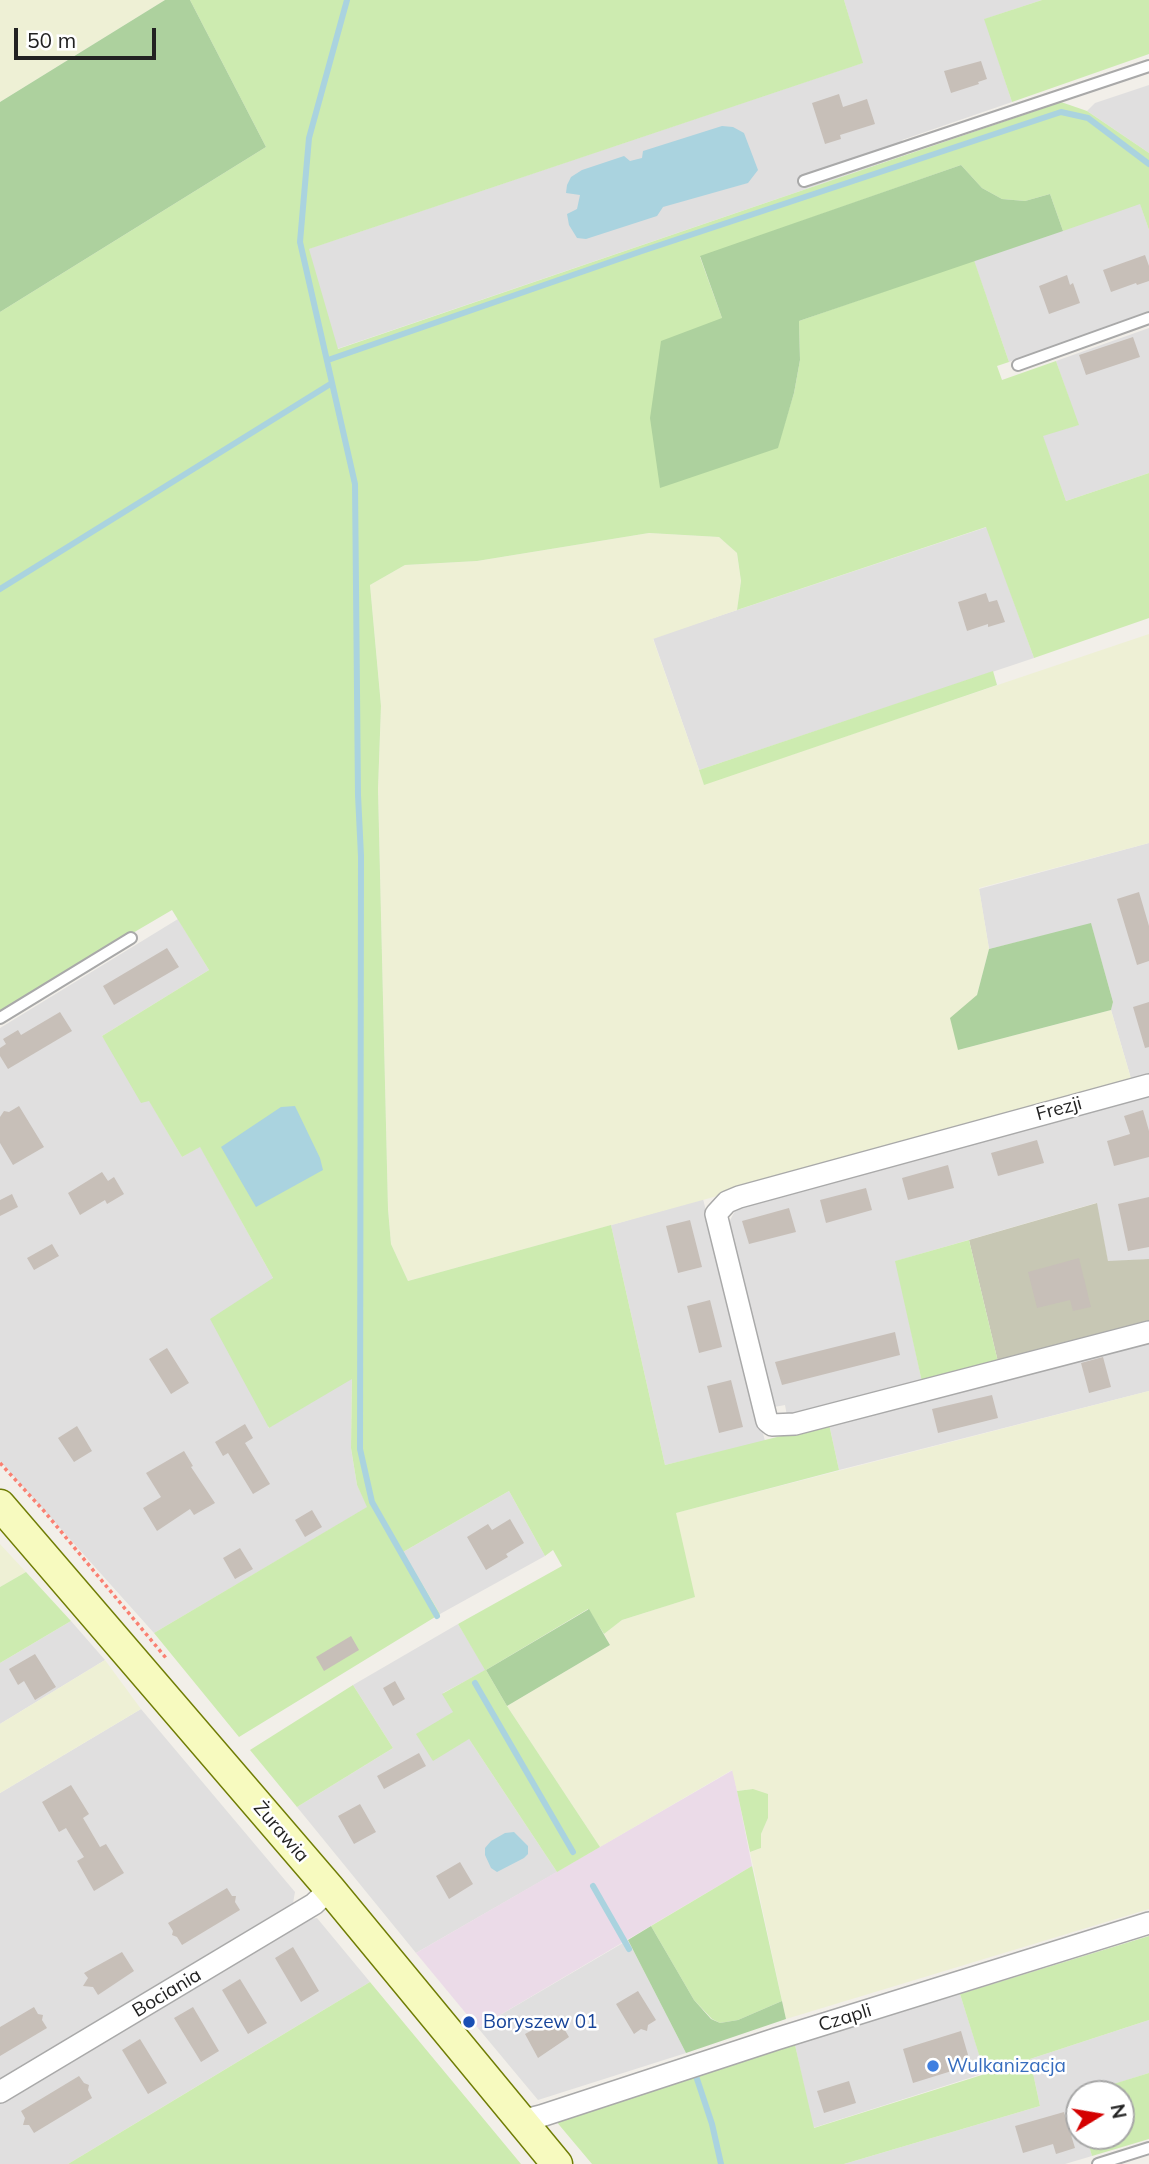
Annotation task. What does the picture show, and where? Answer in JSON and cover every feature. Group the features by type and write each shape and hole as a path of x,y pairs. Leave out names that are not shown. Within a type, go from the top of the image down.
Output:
{"main road":[{"name":"Żurawia","path":"0,1505 531,2119 557,2164"}],"street":[{"name":"Frezji","path":"1149,1085 740,1197 727,1202 716,1214 767,1421 772,1425 795,1424 1149,1332"},
{"name":"Bociania","path":"0,2092 303,1911 330,1889"},
{"name":"Czapli","path":"531,2119 776,2039 1149,1923"}],"lane":[{"path":"804,181 1149,66"},
{"path":"1018,365 1149,318"},
{"path":"0,1018 131,938"},
{"path":"1098,2164 1149,2148"}],"shaded area":[{"path":"0,0 165,0 0,102"},
{"path":"844,0 1042,0 985,19 1012,102 902,140 906,155 337,349 308,249 862,63"},
{"path":"1149,85 1149,153 1087,111 1095,103"},
{"path":"1140,203 1149,230 1149,311 1009,362 974,261"},
{"path":"1149,328 1149,473 1066,501 1042,435 1078,425 1056,361"},
{"path":"987,527 1034,658 699,770 653,638"},
{"path":"649,533 719,537 737,553 741,581 737,610 653,639 704,784 1149,634 1149,843 979,888 989,949 958,1050 1111,1010 1132,1082 408,1281 391,1244 388,1209 378,789 381,706 370,585 405,565 477,561"},
{"path":"1149,843 1149,1077 1132,1082 1111,1010 1113,1002 1091,924 989,949 979,889"},
{"path":"178,919 209,970 102,1036 149,1100 182,1157 200,1146 273,1278 268,1428 352,1378 351,1448 357,1485 368,1507 154,1633 0,1461 0,1028"},
{"path":"1149,1096 1149,1259 1108,1262 1096,1203 896,1261 922,1382 787,1416 785,1405 774,1407 728,1224 736,1209"},
{"path":"703,1199 765,1441 665,1465 611,1225"},
{"path":"1097,1203 1108,1261 1149,1259 1149,1324 998,1362 969,1240"},
{"path":"1149,1342 1149,1391 839,1470 829,1424"},
{"path":"1149,1391 1149,1909 786,2019 750,1852 761,1848 761,1834 768,1818 753,1789 737,1791 732,1770 600,1847 507,1706 610,1645 604,1634 622,1620 694,1597 675,1513"},
{"path":"509,1491 545,1556 440,1614 403,1552"},
{"path":"0,1544 26,1572 0,1587"},
{"path":"71,1621 105,1660 0,1724 0,1663"},
{"path":"458,1624 486,1670 443,1693 454,1712 417,1735 469,1739 557,1872 416,1953 297,1807 393,1748 353,1685"},
{"path":"105,1660 141,1709 0,1793 0,1724"},
{"path":"141,1709 295,1892 293,1903 0,2079 0,1793"},
{"path":"733,1770 752,1866 478,2028 416,1953"},
{"path":"317,1918 370,1982 68,2164 0,2164 0,2103 310,1919"},
{"path":"628,1940 686,2053 538,2100 478,2028"},
{"path":"960,1994 985,2073 813,2128 795,2045"},
{"path":"1149,2020 1149,2073 1127,2080 1065,2080 1065,2150 1090,2150 1092,2156 1065,2164 844,2164 1040,2106 1030,2059"}],"green space":[{"path":"165,0 190,0 266,147 0,312 0,102"},
{"path":"190,0 844,0 863,63 309,249 338,349 1061,102 1087,111 1149,153 1149,230 1140,204 1063,231 1050,194 1025,201 1002,199 982,188 961,165 700,257 722,318 777,448 794,393 800,360 799,321 974,260 1009,362 997,366 1002,380 1056,361 1079,425 1043,436 1066,501 1149,473 1149,618 1034,658 986,527 737,610 741,581 737,553 719,537 649,533 477,561 405,565 370,585 381,706 378,789 388,1209 391,1244 408,1281 611,1225 665,1465 829,1424 839,1470 676,1513 695,1597 622,1620 604,1634 588,1609 486,1670 600,1847 557,1872 469,1739 433,1761 416,1734 453,1712 442,1694 485,1670 458,1624 562,1566 553,1550 545,1556 509,1491 403,1552 440,1614 239,1737 154,1633 367,1507 357,1485 351,1448 352,1379 269,1428 210,1319 273,1278 200,1147 182,1157 149,1101 141,1103 102,1036 209,970 172,910 0,1011 0,312 266,147"},
{"path":"1042,0 1149,0 1149,54 1012,102 984,19"},
{"path":"961,165 982,188 1002,199 1025,201 1050,194 1063,231 799,321 800,360 794,393 778,448 660,488 650,418 661,341 722,318 700,256"},
{"path":"993,671 997,685 704,785 699,770"},
{"path":"1091,923 1113,1002 1111,1010 958,1050 950,1018 977,995 989,949"},
{"path":"969,1240 998,1362 922,1382 895,1261"},
{"path":"26,1572 71,1621 0,1663 0,1587"},
{"path":"589,1609 610,1645 507,1706 486,1670"},
{"path":"353,1685 393,1748 297,1807 250,1750"},
{"path":"753,1789 768,1794 768,1818 761,1834 761,1848 750,1852 737,1791"},
{"path":"752,1866 782,2001 738,2020 720,2023 712,2019 694,2000 651,1926"},
{"path":"651,1926 694,2000 711,2019 720,2023 738,2020 782,2001 786,2019 686,2053 628,1940"},
{"path":"1149,1936 1149,2020 1030,2059 1040,2106 844,2164 592,2164 555,2120 795,2045 814,2128 985,2074 960,1994"},
{"path":"370,1982 521,2164 68,2164 181,2096"},
{"path":"1149,2073 1149,2139 1135,2143 1135,2080 1126,2080"},
{"path":"1090,2150 1112,2150 1092,2156"}],"water":[{"path":"722,126 733,127 744,133 758,170 748,183 663,207 657,216 586,239 577,238 569,225 567,214 577,209 580,195 566,193 571,177 582,170 624,156 630,161 642,158 643,151"},
{"path":"295,1106 323,1170 256,1207 221,1147 281,1107"},
{"path":"514,1832 528,1846 528,1854 497,1872 491,1868 485,1848 505,1833"}],"building":[{"path":"981,61 987,79 951,93 944,71"},
{"path":"839,94 843,107 867,99 875,124 840,135 841,139 825,144 812,103"},
{"path":"1145,255 1149,266 1149,281 1111,292 1103,270"},
{"path":"1067,275 1080,303 1049,314 1039,286"},
{"path":"1133,337 1140,357 1086,375 1079,355"},
{"path":"986,593 989,602 997,600 1005,622 967,631 958,602"},
{"path":"1139,892 1149,926 1149,961 1137,965 1117,899"},
{"path":"167,948 179,967 114,1005 103,986"},
{"path":"1149,1002 1149,1047 1145,1048 1133,1007"},
{"path":"60,1012 72,1031 8,1069 0,1056 0,1048 6,1044 3,1039 18,1030 21,1035"},
{"path":"19,1106 44,1147 13,1165 0,1143 0,1117 4,1111 9,1112"},
{"path":"1143,1110 1149,1131 1149,1157 1114,1166 1107,1141 1130,1134 1124,1116"},
{"path":"1037,1140 1044,1163 998,1176 991,1153"},
{"path":"948,1165 954,1188 908,1200 902,1178"},
{"path":"102,1172 108,1181 114,1177 124,1194 107,1204 105,1200 80,1215 68,1193"},
{"path":"866,1188 872,1210 826,1223 820,1200"},
{"path":"12,1194 18,1207 0,1216 0,1200"},
{"path":"1149,1197 1149,1247 1128,1251 1118,1204"},
{"path":"789,1208 796,1232 749,1244 742,1221"},
{"path":"690,1220 702,1267 678,1273 666,1226"},
{"path":"52,1244 59,1256 34,1270 27,1258"},
{"path":"1079,1258 1091,1307 1073,1311 1070,1300 1037,1308 1028,1272"},
{"path":"710,1300 722,1347 699,1353 687,1306"},
{"path":"895,1332 900,1355 782,1385 775,1362"},
{"path":"167,1348 189,1383 171,1394 149,1359"},
{"path":"1103,1357 1111,1387 1089,1393 1081,1363"},
{"path":"731,1380 743,1427 719,1433 707,1386"},
{"path":"992,1395 998,1418 938,1433 932,1409"},
{"path":"245,1424 253,1438 245,1443 270,1484 253,1494 228,1453 223,1456 215,1442"},
{"path":"77,1426 92,1451 74,1462 58,1438"},
{"path":"184,1451 193,1466 191,1467 215,1503 194,1515 190,1509 157,1531 143,1508 161,1497 146,1473"},
{"path":"312,1510 322,1527 305,1537 295,1520"},
{"path":"510,1519 524,1543 506,1554 508,1557 486,1570 467,1537 488,1524 492,1530"},
{"path":"240,1548 253,1569 235,1579 223,1558"},
{"path":"351,1636 359,1650 324,1671 316,1657"},
{"path":"35,1654 56,1687 35,1700 24,1681 18,1685 9,1669"},
{"path":"395,1681 405,1699 393,1706 383,1688"},
{"path":"419,1753 426,1766 384,1789 377,1776"},
{"path":"71,1785 89,1814 83,1818 100,1847 106,1844 124,1873 94,1891 77,1861 84,1857 66,1828 59,1832 42,1802"},
{"path":"360,1804 376,1832 354,1844 338,1816"},
{"path":"460,1862 473,1884 449,1899 436,1876"},
{"path":"227,1888 232,1896 236,1896 235,1902 240,1910 182,1945 177,1937 172,1935 173,1931 168,1923"},
{"path":"293,1947 319,1991 301,2002 275,1958"},
{"path":"122,1952 134,1971 98,1995 93,1987 83,1986 88,1978 84,1973"},
{"path":"240,1979 267,2023 248,2034 222,1990"},
{"path":"638,1991 656,2020 648,2025 647,2031 641,2029 634,2034 616,2004"},
{"path":"34,2007 38,2014 43,2015 42,2020 47,2028 0,2056 0,2027"},
{"path":"193,2007 219,2051 201,2062 174,2018"},
{"path":"557,2017 569,2037 538,2058 525,2034"},
{"path":"961,2031 971,2065 913,2083 903,2049"},
{"path":"140,2039 167,2083 148,2094 122,2050"},
{"path":"79,2076 89,2085 92,2098 34,2133 29,2125 23,2125 25,2118 21,2111"},
{"path":"849,2081 856,2103 824,2113 817,2091"},
{"path":"1064,2112 1065,2150 1069,2150 1056,2154 1053,2144 1023,2153 1015,2126"}],"waterway":[{"path":"347,0 309,138 300,242 355,484 361,856 360,1449 372,1502 437,1616"},
{"path":"328,360 642,251 1061,112 1088,118 1149,164"},
{"path":"0,589 332,383"},
{"path":"475,1683 573,1852"},
{"path":"593,1886 629,1949"},
{"path":"696,2076 712,2124 721,2164"}],"place":[{"name":"Boryszew 01","path":"469,2022"},
{"name":"Wulkanizacja","path":"933,2066"}]}
